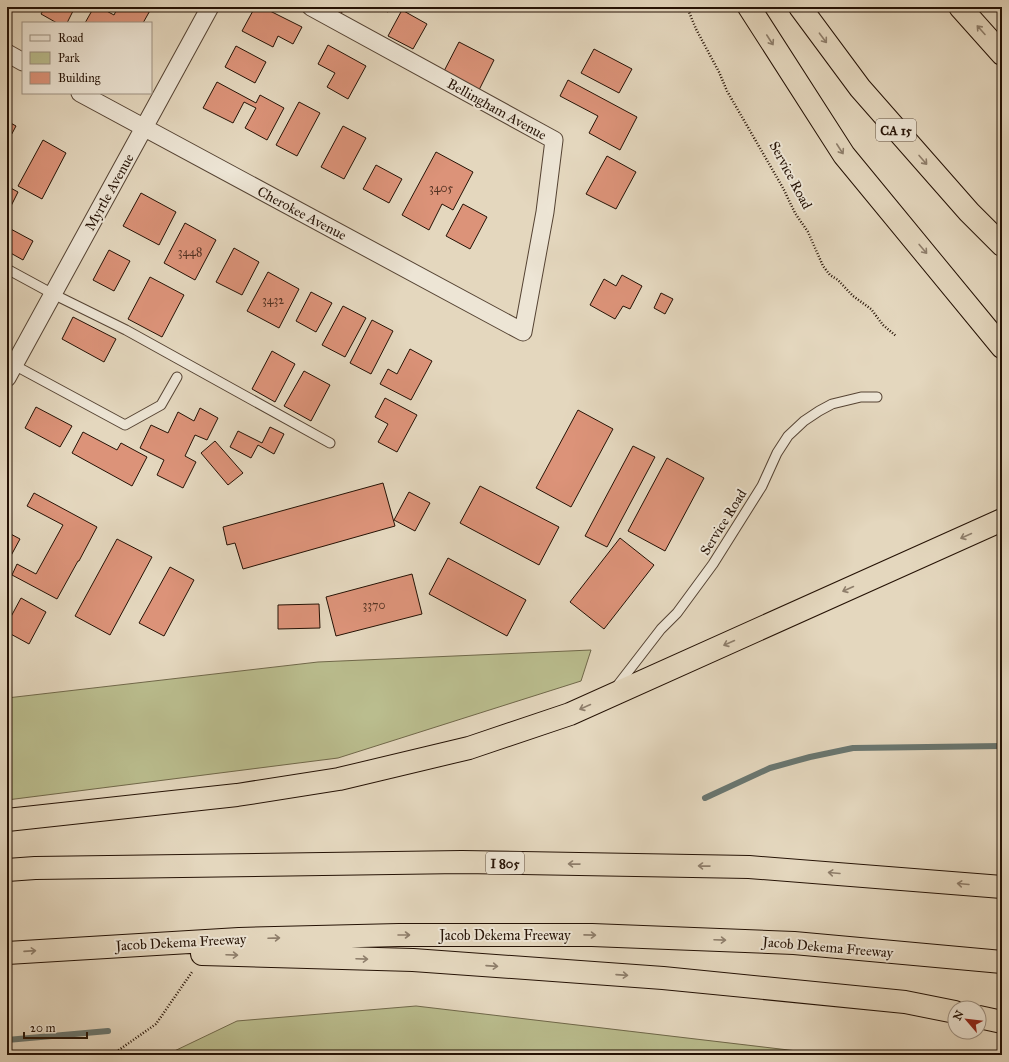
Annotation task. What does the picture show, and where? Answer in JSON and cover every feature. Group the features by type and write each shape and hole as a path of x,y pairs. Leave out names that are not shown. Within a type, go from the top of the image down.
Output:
{"highway":[{"path":"749,7 844,155 1002,347"},
{"name":"CA 15","path":"800,7 860,88 969,212 1002,245"},
{"path":"960,7 1002,54"},
{"path":"7,820 237,795 338,779 469,748 570,714 1002,520"},
{"name":"I 805","path":"7,870 462,862 749,867 1002,887"},
{"name":"Jacob Dekema Freeway","path":"7,953 239,939 399,935 592,935 794,942 1002,962"},
{"path":"53,950 413,960 663,978 905,1002 947,1010"},
{"path":"987,1019 1002,1022"}],"street":[{"name":"Myrtle Avenue","path":"10,372 210,7"},
{"name":"Bellingham Avenue","path":"311,7 554,140 545,212 523,332"},
{"path":"7,53 22,61"},
{"name":"Cherokee Avenue","path":"82,94 523,332"}],"lane":[{"path":"7,269 53,294 126,330 330,443"},
{"path":"10,372 126,425 161,405 177,377"},
{"name":"Service Road","path":"610,696 661,629 677,613 713,564 762,486 777,453 788,436 804,421 832,404 861,398 877,397"}],"path":[{"name":"Service Road","path":"687,7 696,29 719,72 727,91 783,188 795,213 808,232 823,266 830,275 838,280 853,296 871,309 883,325 896,336"},
{"path":"89,1055 116,1052 156,1024 204,954"}],"green space":[{"path":"591,650 581,681 338,758 7,800 7,698 318,662"},
{"path":"416,1006 831,1055 166,1055 237,1021"}],"building":[{"path":"45,7 75,7 68,22 55,22 41,14"},
{"path":"94,7 99,7 114,15 118,7 152,7 144,22 86,22"},
{"path":"255,7 262,7 302,27 293,44 278,36 273,47 242,31"},
{"path":"315,7 345,7 338,19"},
{"path":"379,7 390,7 388,12"},
{"path":"402,10 427,24 413,49 388,36"},
{"path":"459,42 494,60 477,94 442,75"},
{"path":"328,45 366,66 348,99 327,87 335,73 318,64"},
{"path":"236,46 266,62 255,83 225,67"},
{"path":"594,49 632,69 619,93 581,73"},
{"path":"568,80 637,117 620,150 589,133 598,116 560,96"},
{"path":"217,82 256,103 260,95 284,108 267,140 245,128 256,108 244,102 233,123 203,108"},
{"path":"299,102 320,113 297,156 276,145"},
{"path":"7,121 16,126 7,143"},
{"path":"343,126 366,138 344,179 321,167"},
{"path":"43,140 66,153 42,199 18,186"},
{"path":"436,152 473,172 453,210 442,204 429,230 402,215"},
{"path":"607,156 636,172 616,209 586,194"},
{"path":"376,165 402,179 389,203 363,189"},
{"path":"7,186 18,192 11,206 7,204"},
{"path":"141,193 176,212 159,245 123,226"},
{"path":"463,204 487,217 470,249 446,236"},
{"path":"185,223 216,240 195,280 164,263"},
{"path":"7,227 33,241 23,260 7,251"},
{"path":"234,248 259,262 242,295 216,282"},
{"path":"109,250 130,261 114,291 93,280"},
{"path":"268,272 299,289 279,328 247,311"},
{"path":"622,275 642,286 630,309 623,306 615,319 590,305 604,279 616,286"},
{"path":"150,277 184,295 162,337 128,319"},
{"path":"311,292 332,303 316,332 296,321"},
{"path":"661,293 673,299 665,314 654,308"},
{"path":"343,306 366,318 345,357 322,345"},
{"path":"73,317 116,339 104,362 62,339"},
{"path":"372,320 393,331 371,374 350,363"},
{"path":"410,349 432,361 411,400 380,384 388,369 397,374"},
{"path":"272,351 295,364 275,402 252,389"},
{"path":"304,371 330,385 311,421 284,406"},
{"path":"385,398 417,415 397,452 378,442 388,424 375,417"},
{"path":"36,407 72,426 60,447 25,428"},
{"path":"200,408 218,418 207,440 195,435 185,456 196,462 183,488 157,475 164,460 140,448 151,425 168,433 178,412 194,421"},
{"path":"578,410 613,429 571,507 536,488"},
{"path":"270,427 284,434 274,454 258,445 251,458 230,447 238,431 262,443"},
{"path":"83,432 117,450 121,443 147,457 132,486 72,453"},
{"path":"215,441 243,473 228,485 201,453"},
{"path":"633,446 655,457 607,547 585,536"},
{"path":"667,458 704,478 665,551 628,531"},
{"path":"383,483 395,526 243,569 235,543 227,545 223,527"},
{"path":"480,486 559,527 539,565 460,523"},
{"path":"409,492 430,503 415,531 394,520"},
{"path":"34,493 97,527 57,599 12,575 17,564 36,574 63,525 27,506"},
{"path":"7,532 20,539 7,563"},
{"path":"620,538 654,565 604,629 570,602"},
{"path":"117,539 152,557 110,635 75,616"},
{"path":"448,558 526,600 507,636 429,594"},
{"path":"170,567 194,580 164,636 139,623"},
{"path":"412,574 422,614 336,636 326,597"},
{"path":"21,598 46,612 29,644 7,632 7,624"},
{"path":"319,604 320,628 278,629 278,605"}],"waterway":[{"path":"705,798 770,768 810,757 853,748 1002,746"},
{"path":"7,1040 108,1031"}]}
